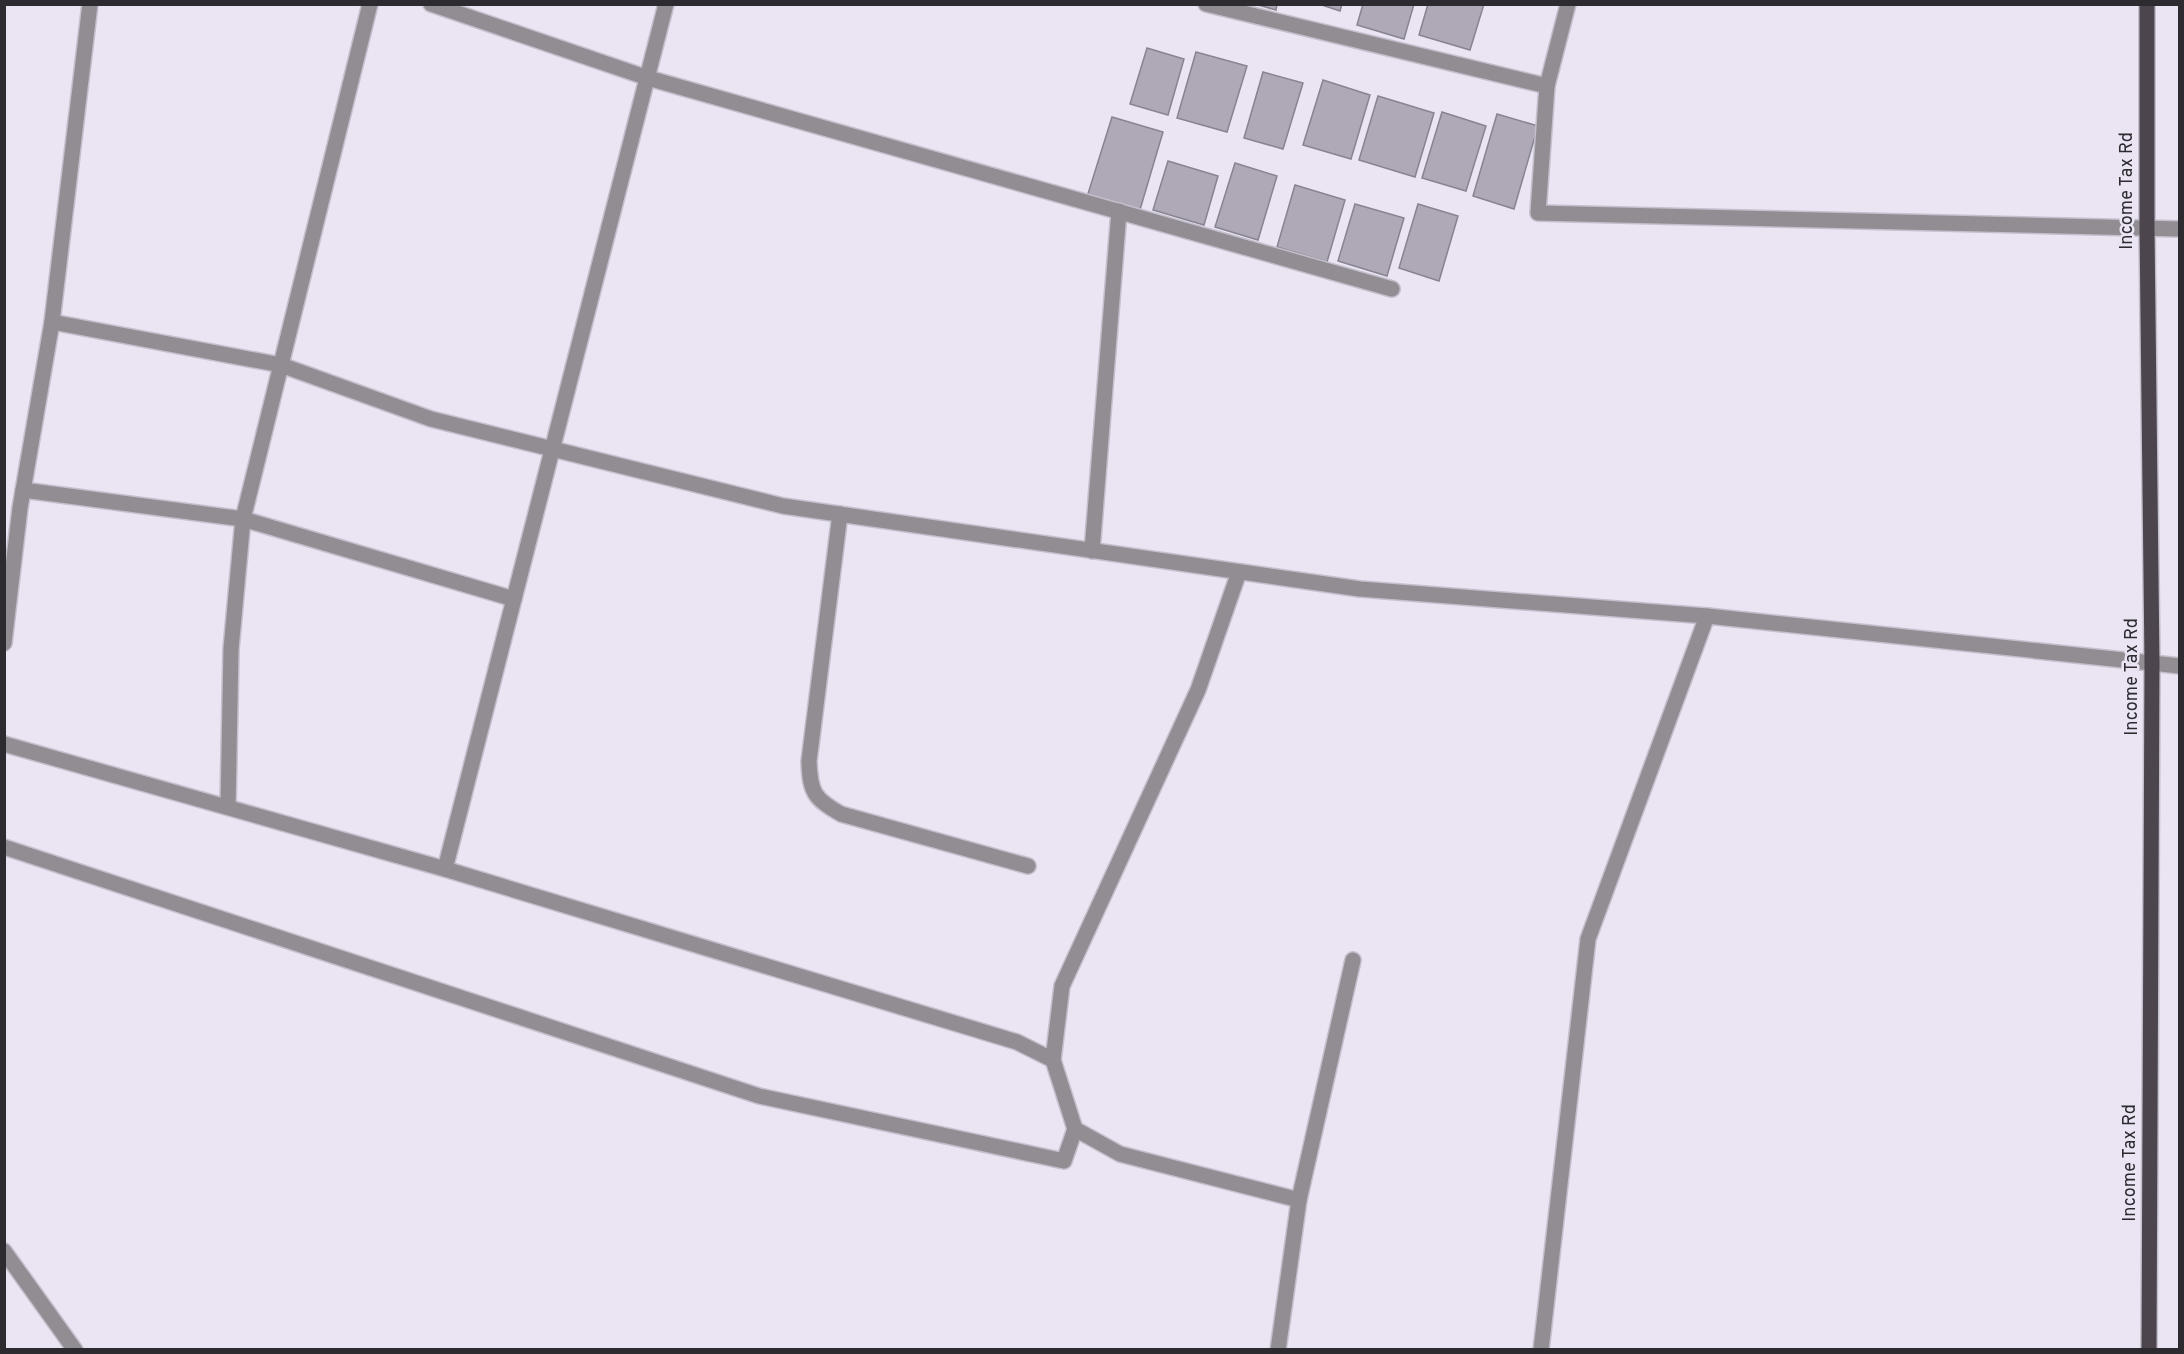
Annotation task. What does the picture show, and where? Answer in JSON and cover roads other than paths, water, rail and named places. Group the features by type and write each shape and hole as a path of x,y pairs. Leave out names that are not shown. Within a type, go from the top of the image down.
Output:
{"main road":[{"name":"Income Tax Rd","path":"2147,4 2152,663 2149,1350"}],"street":[{"path":"4,644 23,490 52,322 90,4"},
{"path":"228,807 231,649 243,519 370,4"},
{"path":"431,4 648,78 1392,289"},
{"path":"445,869 666,4"},
{"path":"1206,4 1547,86"},
{"path":"1568,4 1547,86 1538,213 2180,229"},
{"path":"1092,551 1119,211"},
{"path":"52,322 281,365 431,419 783,506 1360,589 1707,616 2180,666"},
{"path":"23,490 243,519 514,599"},
{"path":"840,514 809,761 810,783 821,802 841,814 1028,866"},
{"path":"4,847 759,1096 1064,1161 1075,1129 1053,1060 1062,986 1198,690 1239,572"},
{"path":"1541,1350 1588,939 1707,616"},
{"path":"4,744 445,869 1005,1039 1053,1060"},
{"path":"1278,1350 1299,1200 1353,960"},
{"path":"1075,1129 1120,1154 1299,1200"},
{"path":"4,1251 75,1350"}]}
